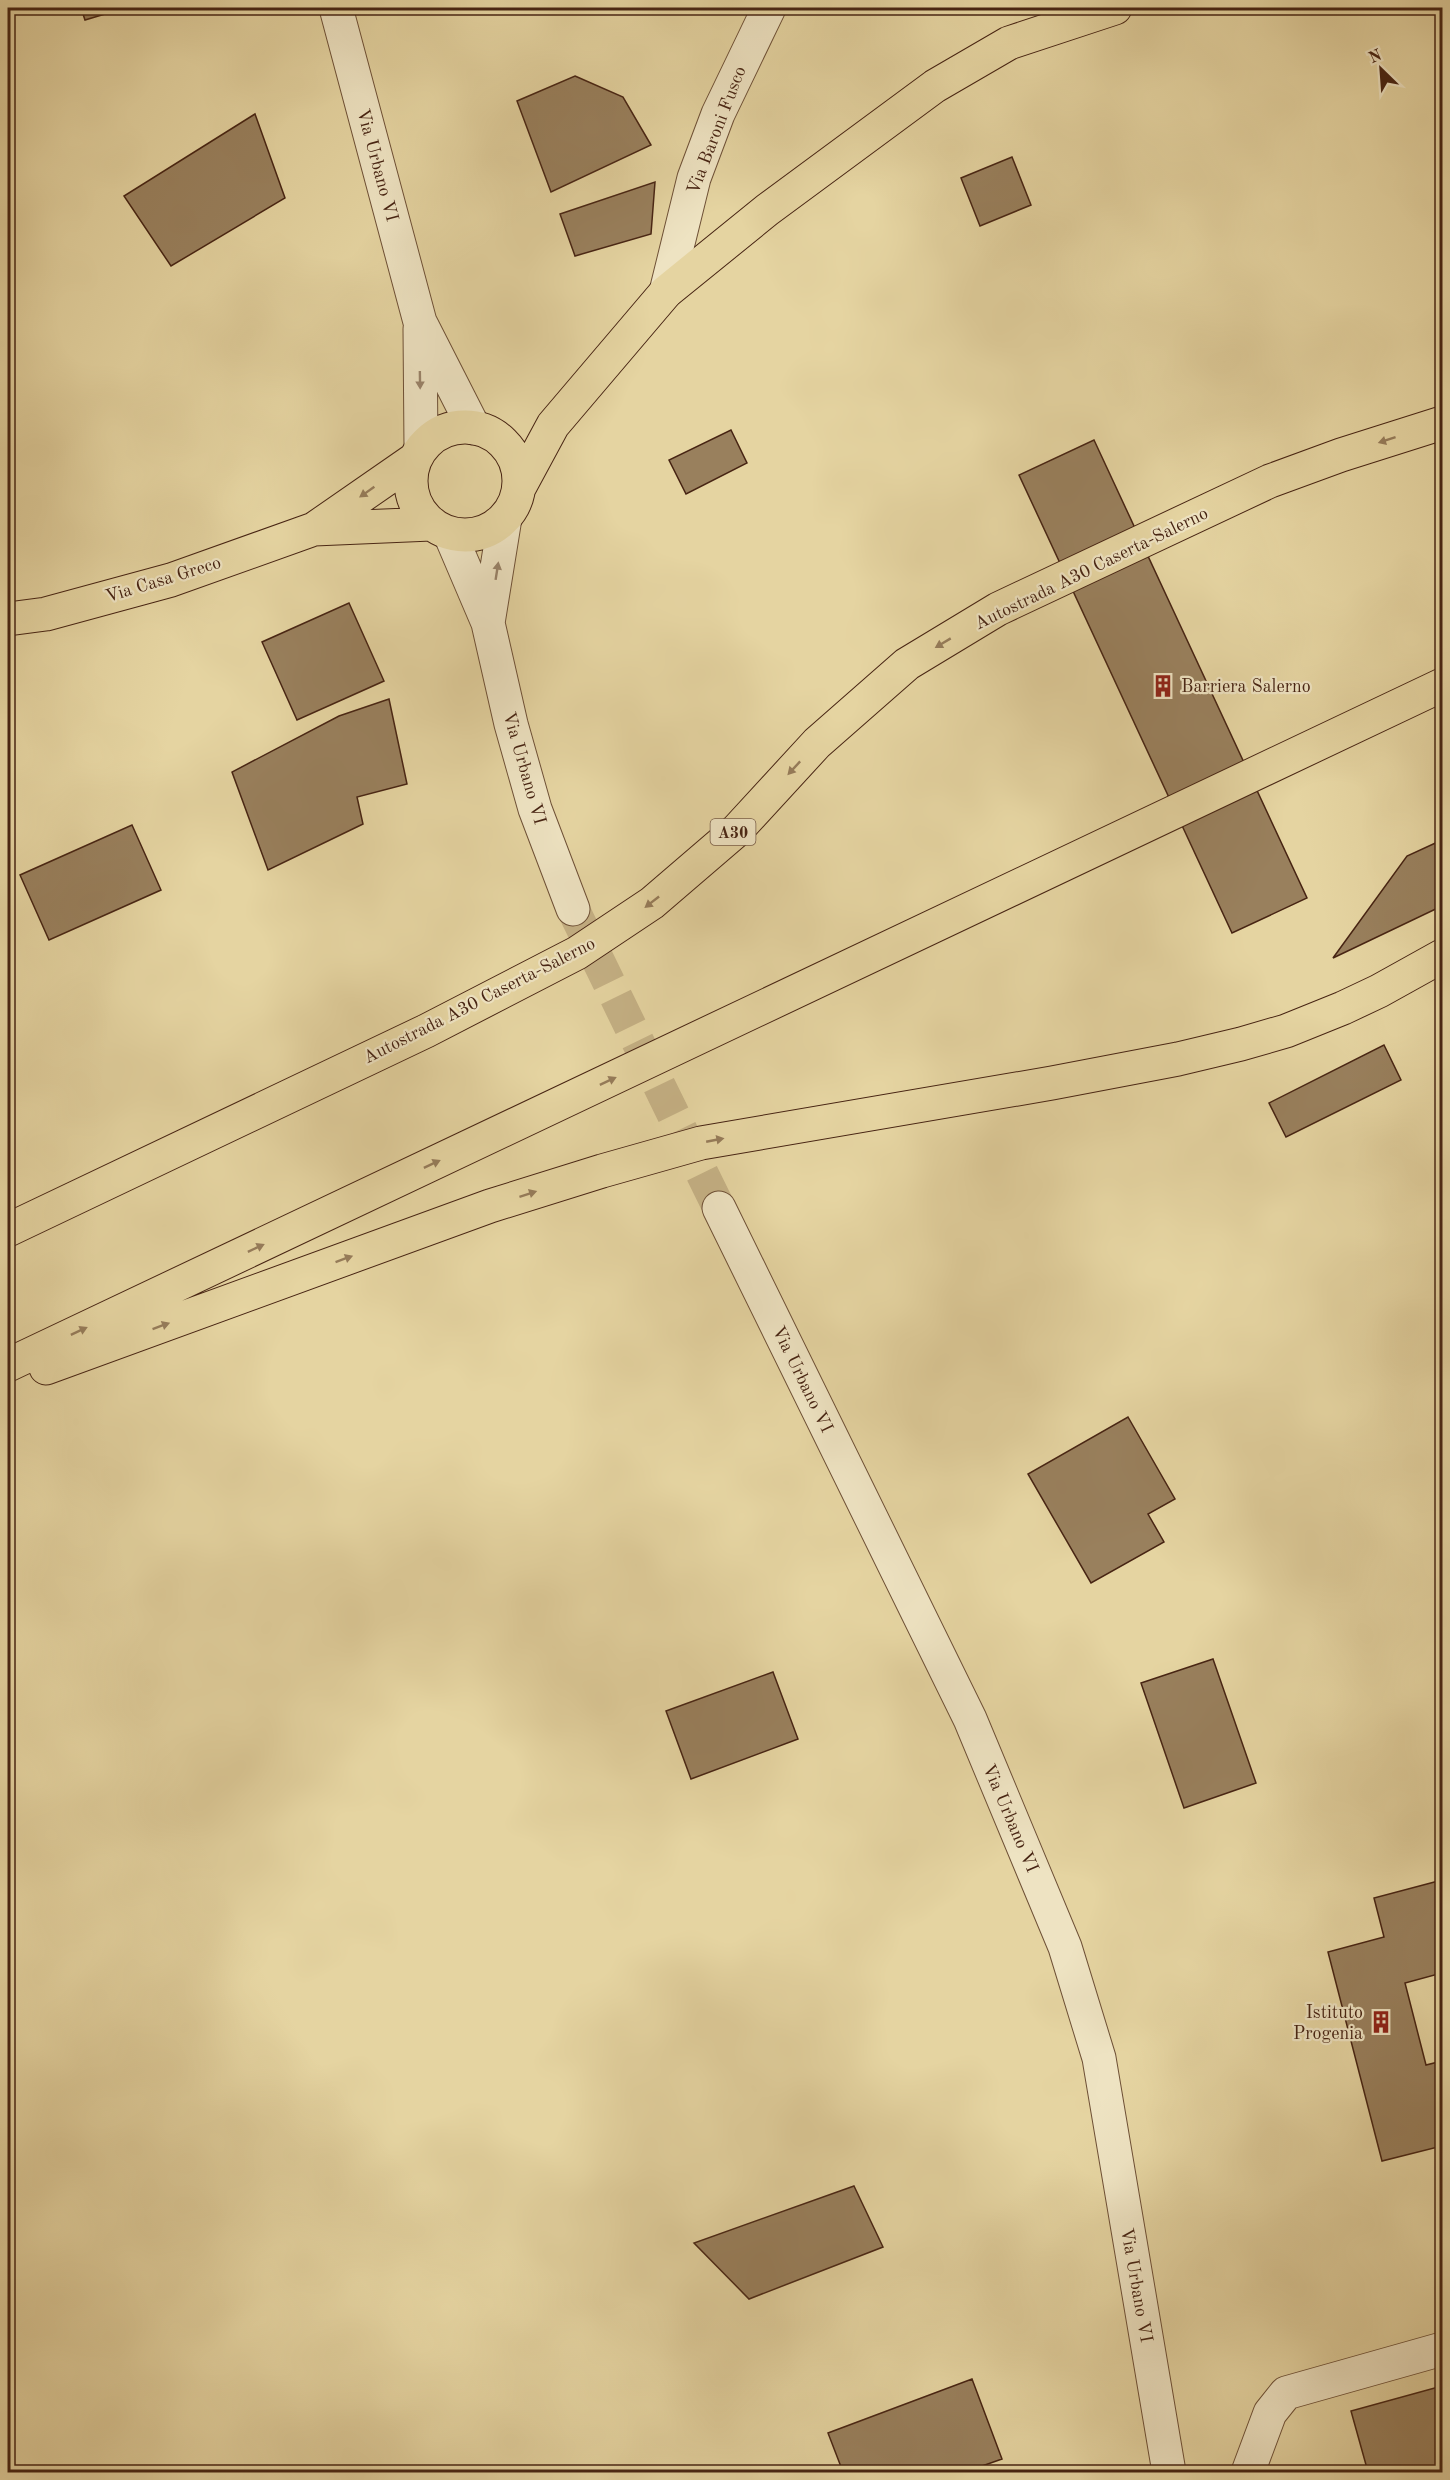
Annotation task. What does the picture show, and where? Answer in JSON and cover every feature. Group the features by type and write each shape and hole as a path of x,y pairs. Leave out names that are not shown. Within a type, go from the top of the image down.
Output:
{"main road":[{"path":"314,529 440,529 465,536 493,528 505,518 515,504 519,488 553,425 666,292 767,210 935,86 1009,43 1115,8"},
{"name":"Autostrada A30 Caserta-Salerno","path":"8,1230 426,1031 577,953 652,903 728,837 817,743 907,664 998,609 1270,481 1341,455 1443,423"},
{"path":"314,529 418,454 432,438 445,431 459,427 480,430 553,425"},
{"path":"480,430 501,441 512,454 518,470 519,488"},
{"path":"418,454 410,477 411,495 419,510 440,529"},
{"name":"Via Casa Greco","path":"8,619 46,614 171,580 314,529"},
{"path":"8,1365 1443,685"},
{"path":"8,1382 490,1206 602,1171 701,1143 1063,1081 1178,1059 1241,1044 1286,1031 1343,1008 1443,956"}],"street":[{"name":"Via Urbano VI","path":"336,8 420,322 480,430"},
{"name":"Via Baroni Fusco","path":"666,292 694,178 718,114 769,8"},
{"name":"Via Urbano VI","path":"418,454 420,322"},
{"path":"488,623 505,518"},
{"path":"440,529 488,623"},
{"name":"Via Urbano VI","path":"488,623 511,724 535,809 573,909"},
{"name":"Via Urbano VI","path":"719,1208 970,1719 1065,1947 1099,2058 1169,2472"},
{"path":"1248,2472 1270,2413 1286,2393 1443,2349"}],"building":[{"path":"81,8 125,8 85,20"},
{"path":"575,76 623,97 651,145 551,192 517,101"},
{"path":"255,114 285,198 171,266 124,196"},
{"path":"1012,157 1031,205 980,226 961,178"},
{"path":"655,182 651,234 575,256 560,214"},
{"path":"731,430 747,463 686,494 669,460"},
{"name":"Barriera Salerno","path":"1094,440 1307,898 1232,933 1019,475"},
{"path":"349,603 384,681 297,720 262,642"},
{"path":"389,699 407,784 357,797 363,824 268,870 232,772 339,716"},
{"path":"132,825 161,890 49,940 20,875"},
{"path":"1442,840 1442,906 1333,958 1407,856"},
{"path":"1384,1045 1401,1080 1286,1137 1269,1103"},
{"path":"1128,1417 1175,1499 1148,1514 1164,1542 1091,1583 1028,1474"},
{"path":"1213,1659 1256,1783 1184,1808 1141,1683"},
{"path":"773,1672 798,1739 691,1779 666,1711"},
{"name":"Istituto Progenia","path":"1442,1880 1442,1973 1405,1983 1426,2065 1442,2061 1442,2146 1382,2161 1328,1952 1384,1937 1374,1898"},
{"path":"854,2186 883,2247 749,2299 694,2243"},
{"path":"972,2379 1002,2459 965,2472 843,2472 828,2433"},
{"path":"1442,2386 1442,2472 1368,2472 1351,2411"}],"tunnel":[{"path":"573,909 719,1208"}],"place":[{"name":"Barriera Salerno","path":"1163,686"},
{"name":"Istituto Progenia","path":"1381,2022"}]}
